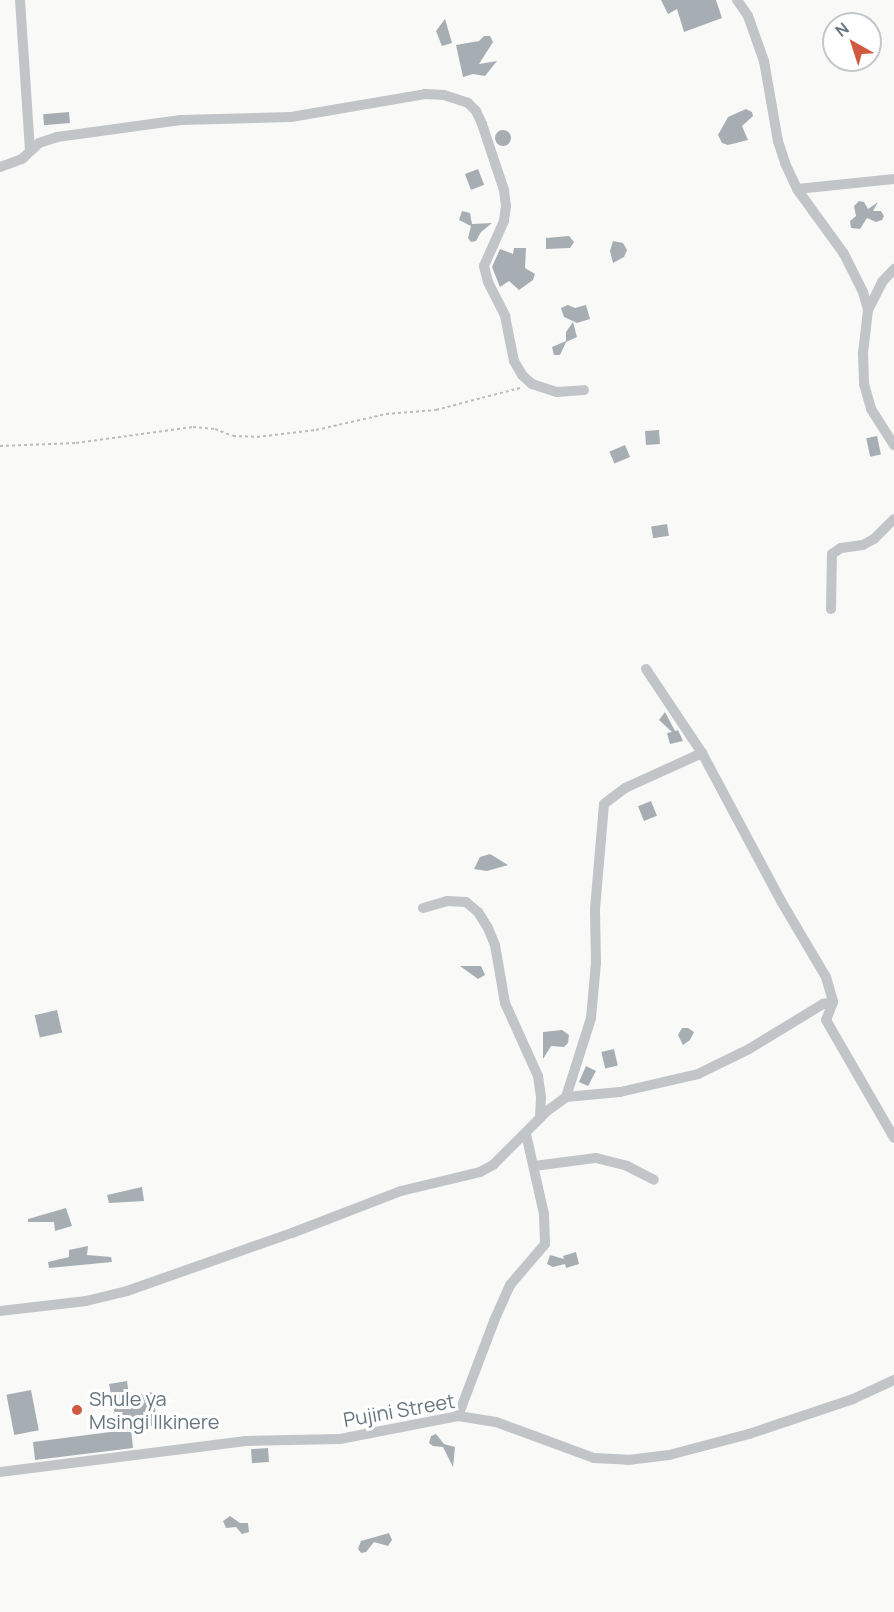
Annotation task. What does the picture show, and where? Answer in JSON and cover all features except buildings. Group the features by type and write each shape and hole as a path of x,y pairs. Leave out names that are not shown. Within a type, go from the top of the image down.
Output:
{"street":[{"path":"21,0 30,149"},
{"path":"737,0 757,40 778,141 797,189 857,275 868,310"},
{"path":"0,167 22,159 30,149 57,136 181,120 291,117 398,96 444,95 468,103 476,111 487,138 507,206 504,221 484,266 485,275 505,316 514,361 522,375 532,384 557,392 584,390"},
{"path":"797,189 894,179"},
{"path":"894,269 882,282 868,310 863,353 864,384 871,409 894,445"},
{"path":"831,609 832,554 841,548 863,545 874,539 894,519"},
{"path":"646,669 702,753 781,901 826,977 833,1002 826,1020 894,1138"},
{"path":"0,1311 87,1301 127,1291 292,1233 401,1191 487,1169 526,1134 540,1118 566,1097 591,1018 596,963 595,909 604,804 625,788 702,753"},
{"path":"423,908 447,901 466,902 478,912 488,928 495,945 505,1003 538,1076 541,1098 540,1118"},
{"path":"566,1097 620,1092 698,1074 749,1049 823,1004 833,1002"},
{"path":"458,1416 510,1285 545,1244 544,1214 526,1134"},
{"path":"534,1166 596,1158 620,1163 654,1180"},
{"name":"Pujini Street","path":"0,1472 246,1441 340,1439 458,1416 496,1422 594,1458 628,1460 669,1455 749,1434 853,1399 894,1380"}],"path":[{"path":"0,446 76,443 193,427 215,429 233,436 257,437 316,430 386,414 436,410 486,399 532,384"}],"place":[{"name":"Shule ya Msingi Ilkinere","path":"77,1410"}]}
